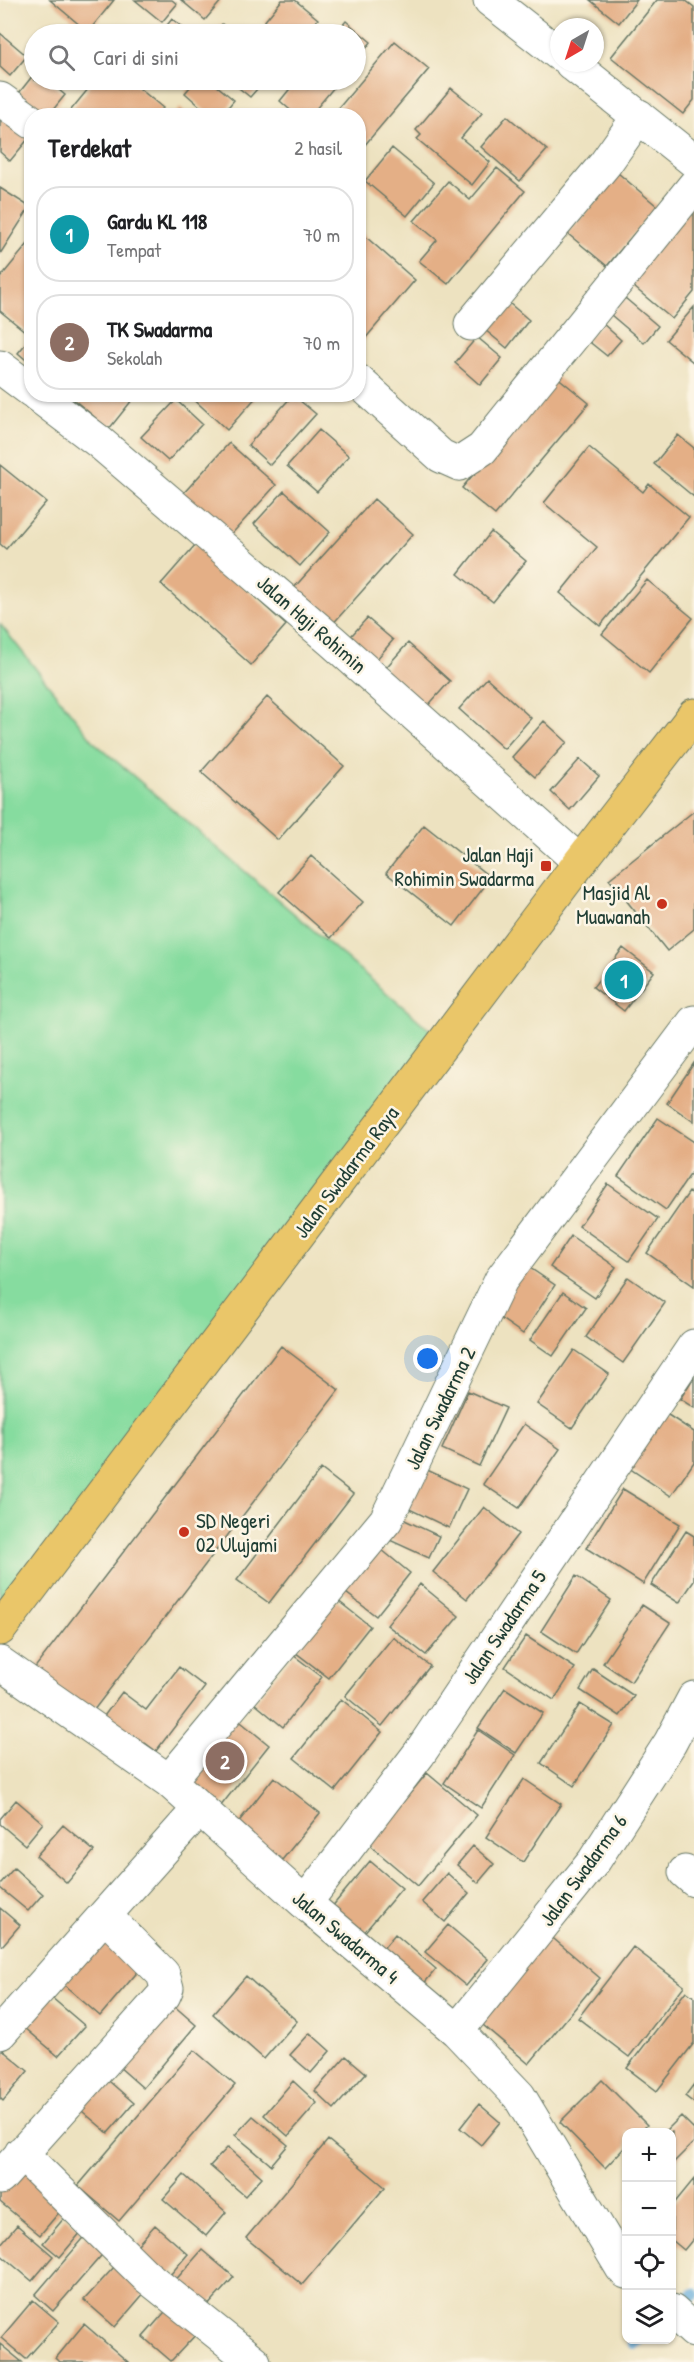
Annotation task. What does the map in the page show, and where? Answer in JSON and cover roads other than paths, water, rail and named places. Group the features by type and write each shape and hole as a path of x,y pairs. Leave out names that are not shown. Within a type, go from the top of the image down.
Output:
{"main road":[{"name":"Jalan Swadarma Raya","path":"0,1629 580,862 692,723"}],"street":[{"path":"490,0 550,47"},
{"path":"583,72 694,162"},
{"path":"0,99 24,116"},
{"path":"471,324 605,165 639,116"},
{"path":"366,388 441,456 459,464 482,449 694,186"},
{"path":"0,367 24,385"},
{"name":"Jalan Haji Rohimin","path":"47,402 98,441 323,633 580,862"},
{"name":"Jalan Swadarma 2","path":"169,1781 386,1520 501,1280 694,1022"},
{"name":"Jalan Swadarma 5","path":"305,1903 419,1754 694,1346"},
{"name":"Jalan Swadarma 4","path":"0,1663 169,1781 305,1903 457,2031 519,2096 622,2268"},
{"name":"Jalan Swadarma 6","path":"457,2031 594,1861 670,1743 694,1698"},
{"path":"0,2033 200,1808"},
{"path":"0,2178 164,1995 167,1988 163,1974 105,1916"},
{"path":"21,2153 145,2275 254,2362"},
{"path":"676,2315 694,2331"}],"waterway":[{"path":"688,2299 694,2294"}],"place":[{"name":"Jalan Haji Rohimin Swadarma","path":"546,866"},
{"name":"Masjid Al Muawanah","path":"662,904"},
{"name":"Gardu KL 118","path":"624,980"},
{"name":"SD Negeri 02 Ulujami","path":"184,1532"},
{"name":"TK Swadarma","path":"225,1761"}]}
